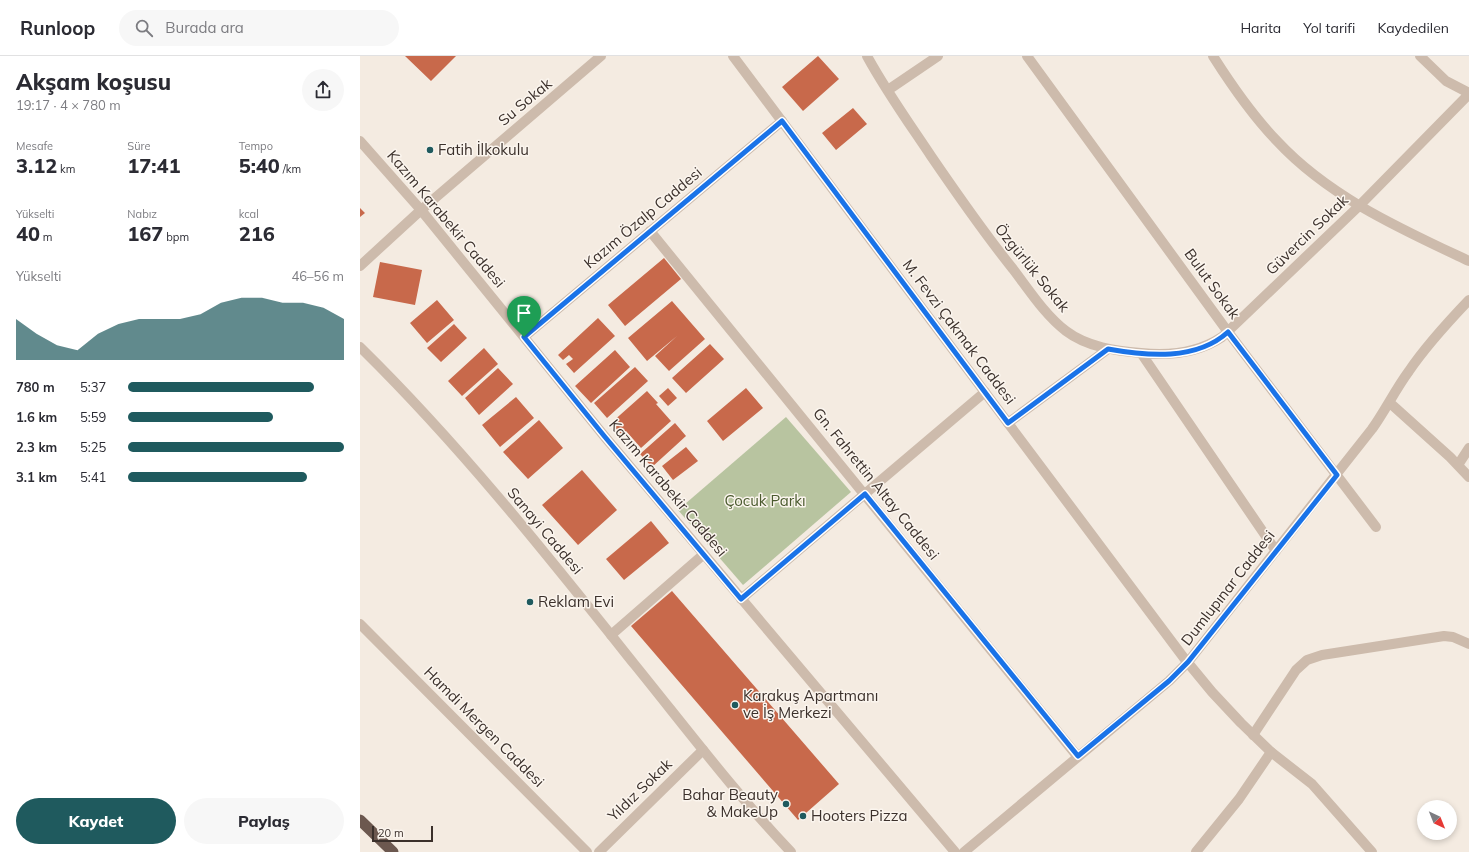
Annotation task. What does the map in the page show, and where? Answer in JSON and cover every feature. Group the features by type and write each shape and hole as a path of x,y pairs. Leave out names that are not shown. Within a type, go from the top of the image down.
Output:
{"highway":[{"path":"360,820 393,852"}],"street":[{"name":"Su Sokak","path":"360,266 421,210 601,56"},
{"name":"M. Fevzi Çakmak Caddesi","path":"733,56 1212,692 1271,752 1312,784 1372,852"},
{"name":"Özgürlük Sokak","path":"867,56 897,107 960,198 998,251 1044,310 1058,325 1075,337 1108,349 1141,353"},
{"path":"888,90 938,56"},
{"name":"Bulut Sokak","path":"1027,56 1228,332 1376,528"},
{"path":"1213,56 1254,115 1278,142 1324,183 1359,206 1412,235 1469,261"},
{"path":"1420,56 1446,81 1469,94"},
{"name":"Güvercin Sokak","path":"1141,353 1167,354 1195,350 1214,342 1228,332 1359,206 1469,94"},
{"name":"Kazım Özalp Caddesi","path":"524,337 782,121"},
{"name":"Kazım Karabekir Caddesi","path":"360,141 421,210 605,437 955,852"},
{"name":"Gn. Fahrettin Altay Caddesi","path":"650,231 1078,756"},
{"name":"Dumlupınar Caddesi","path":"964,852 1169,681 1188,662 1372,429 1390,403 1408,372 1469,300"},
{"name":"Sanayi Caddesi","path":"360,347 428,418 484,481 760,819 791,852"},
{"path":"1008,423 1108,349"},
{"path":"1141,353 1276,551"},
{"path":"741,599 985,392"},
{"path":"1390,403 1458,465 1469,477"},
{"path":"1458,465 1469,448"},
{"path":"611,635 704,554"},
{"name":"Hamdi Mergen Caddesi","path":"360,624 587,852"},
{"path":"1253,735 1296,670 1307,660 1322,655 1444,636 1453,637 1469,644"},
{"name":"Yıldız Sokak","path":"599,852 703,750"},
{"path":"1196,852 1239,799 1271,752"}],"green space":[{"name":"Çocuk Parkı","path":"786,417 851,492 743,585 678,510"}],"building":[{"path":"405,56 456,56 431,81"},
{"path":"818,56 839,79 803,111 782,87"},
{"path":"853,108 867,124 836,150 822,133"},
{"path":"360,208 365,213 360,217"},
{"path":"664,258 681,279 625,326 608,305"},
{"path":"380,262 422,270 415,305 373,297"},
{"path":"437,300 454,320 427,343 410,323"},
{"path":"672,301 705,339 669,371 655,356 677,336 647,361 628,338"},
{"path":"598,318 615,336 574,373 566,364 573,359 569,355 563,360 558,355"},
{"path":"454,324 467,338 441,362 427,348"},
{"path":"710,344 724,359 686,393 672,378"},
{"path":"484,348 498,364 462,396 448,381"},
{"path":"615,350 630,367 591,403 575,386"},
{"path":"635,367 648,381 607,418 594,403"},
{"path":"498,368 513,384 479,415 465,398"},
{"path":"668,388 677,398 668,406 659,396"},
{"path":"746,388 763,408 723,441 707,421"},
{"path":"647,391 671,421 641,448 626,431 622,435 611,423"},
{"path":"516,397 534,418 500,447 482,425"},
{"path":"539,420 563,448 528,479 503,452"},
{"path":"675,423 686,436 652,467 640,454"},
{"path":"686,447 698,461 673,480 662,466"},
{"path":"582,470 617,510 578,545 542,505"},
{"path":"651,521 669,543 624,580 606,559"},
{"name":"Karakuş Apartmanı ve İş Merkezi","path":"672,591 839,784 798,820 631,626"}],"place":[{"name":"Fatih İlkokulu","path":"430,150"},
{"name":"Reklam Evi","path":"530,602"},
{"name":"Karakuş Apartmanı ve İş Merkezi","path":"735,705"},
{"name":"Bahar Beauty & MakeUp","path":"786,804"},
{"name":"Hooters Pizza","path":"803,816"}],"route":[{"path":"782,121 1008,423 1108,349 1124,352 1167,354 1195,350 1214,342 1228,332 1337,475 1188,662 1169,681 1078,756 865,494 741,599 605,437 524,337 782,121"}]}
